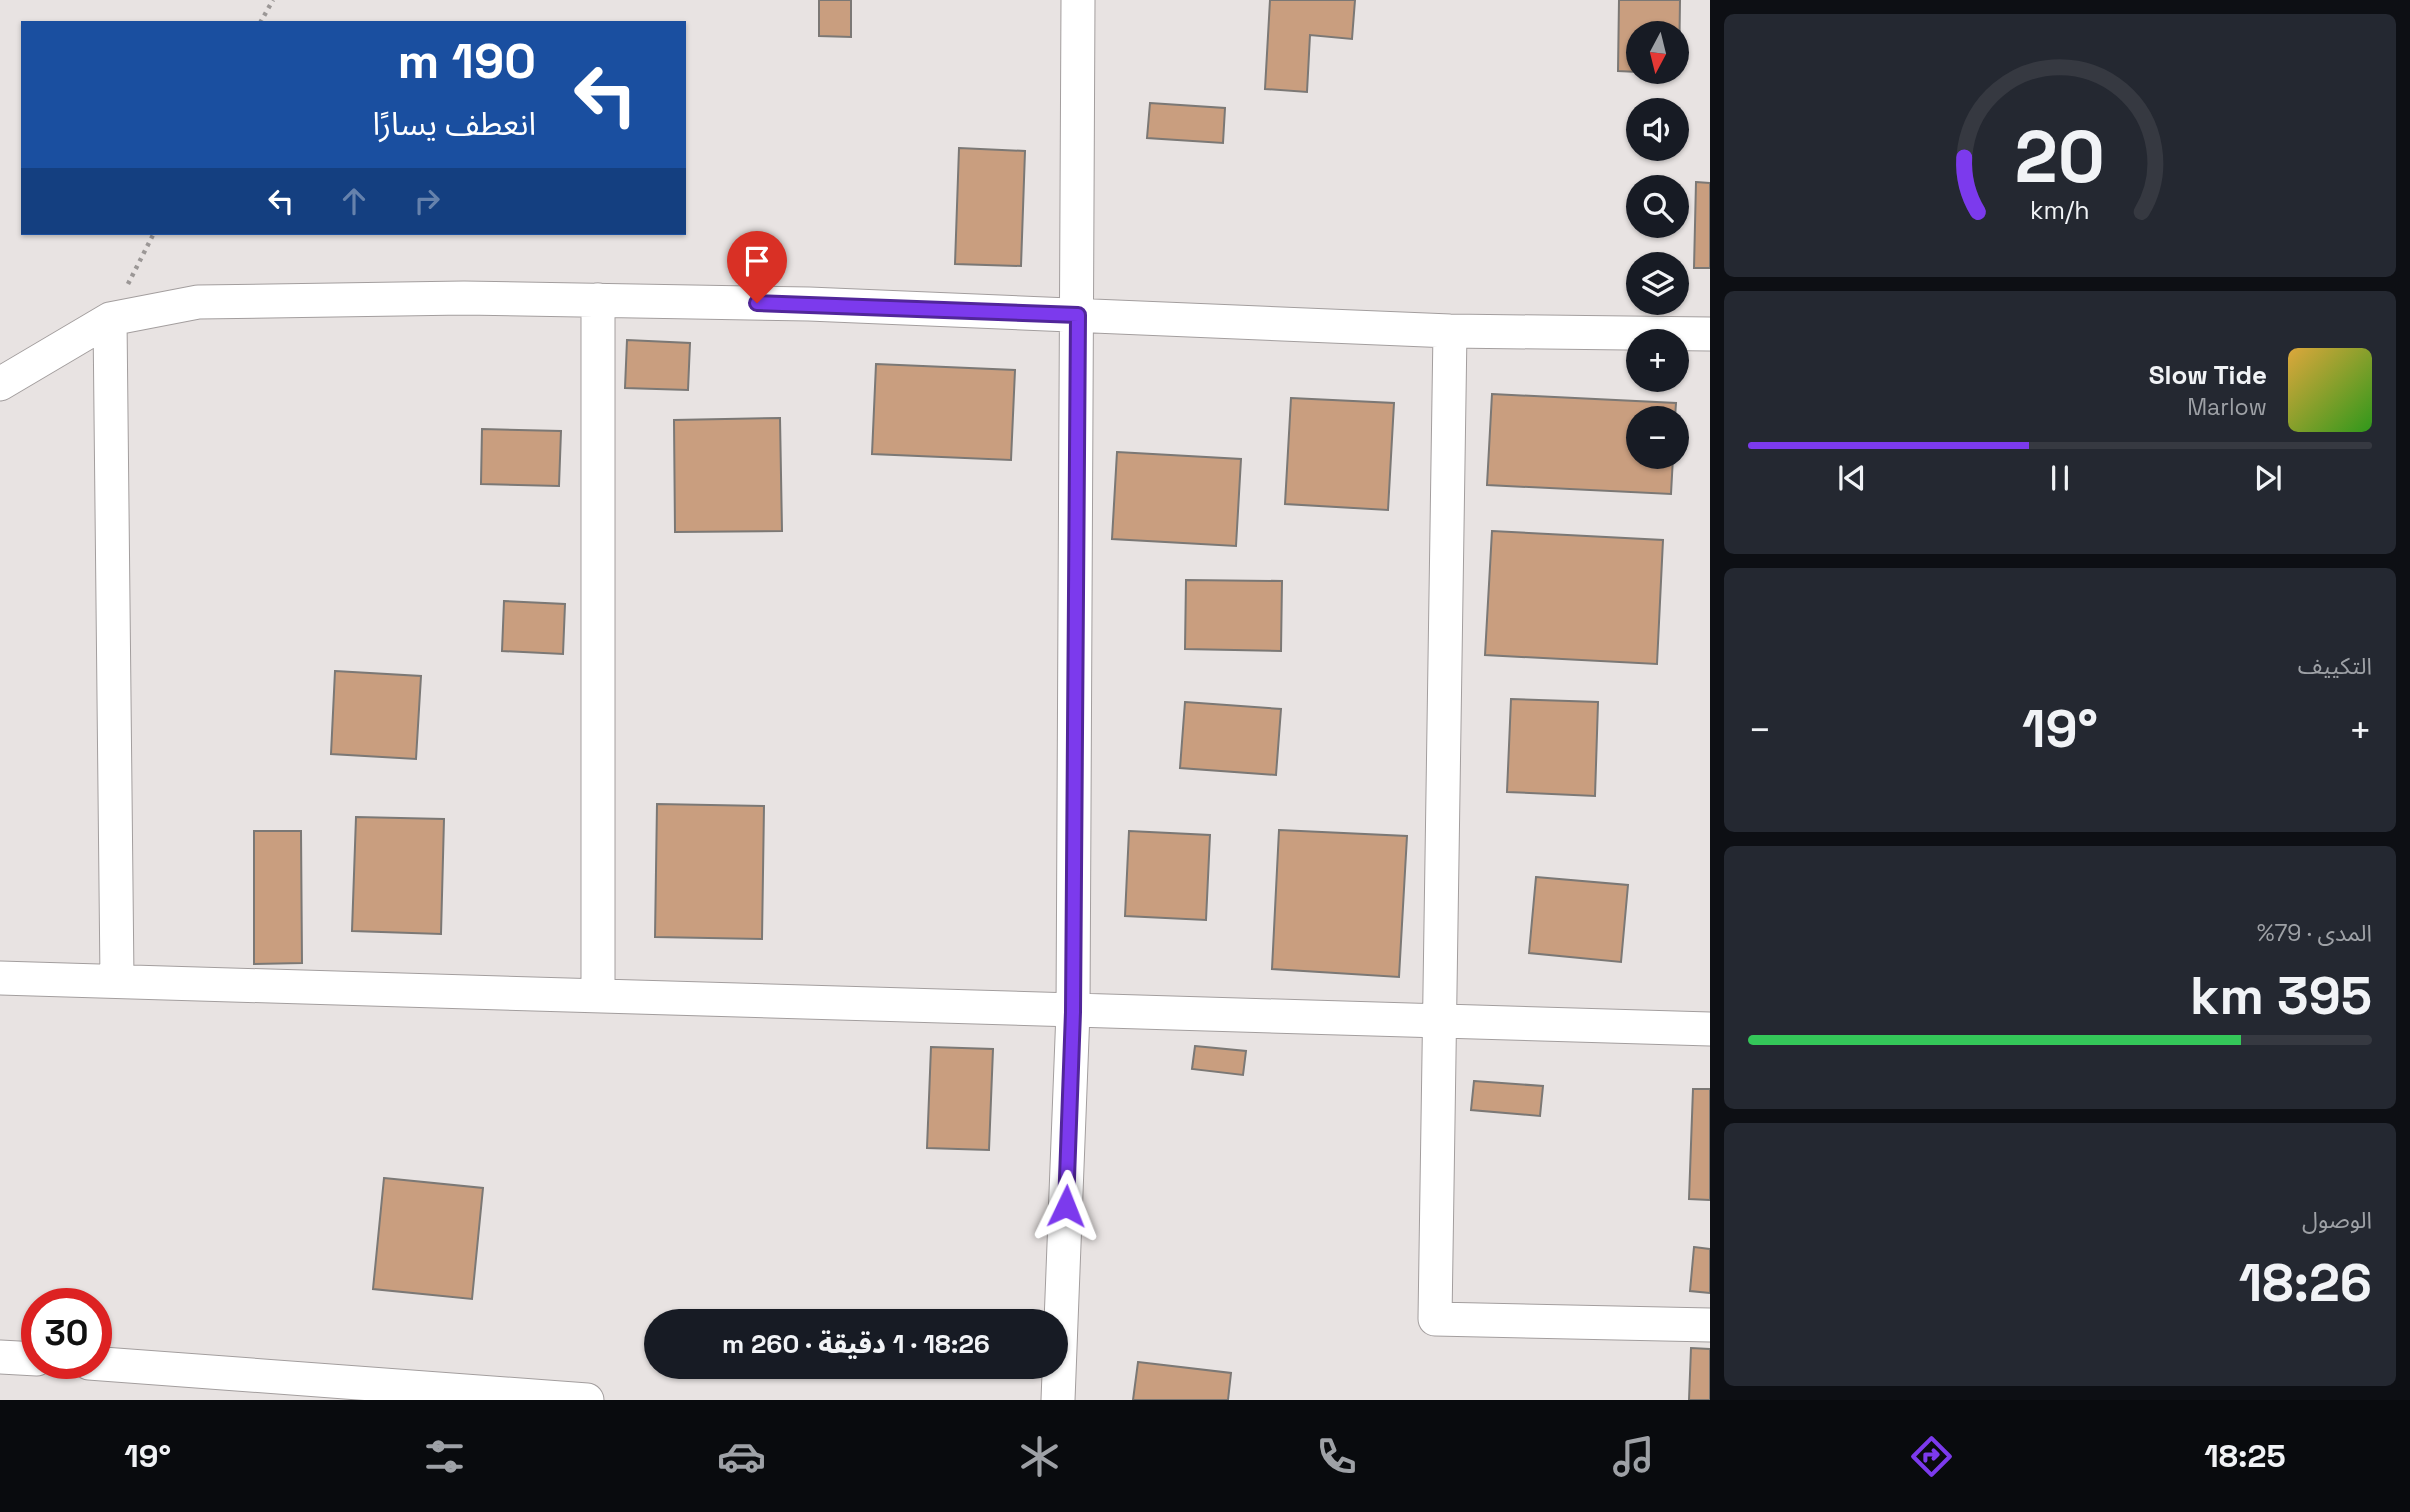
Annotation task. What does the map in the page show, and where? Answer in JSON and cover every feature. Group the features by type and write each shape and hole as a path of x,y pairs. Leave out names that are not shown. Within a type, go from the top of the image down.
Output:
{"street":[{"path":"1058,1400 1073,1012 1078,0"},
{"path":"0,384 110,319 198,302 464,298 809,304 1450,331 1710,334"},
{"path":"598,300 598,995"},
{"path":"110,319 117,979"},
{"path":"1450,331 1442,1021 1435,1319 1710,1325"},
{"path":"0,978 117,979 1073,1012 1710,1029"},
{"path":"0,1357 21,1358"},
{"path":"112,1365 587,1400"}],"path":[{"path":"261,21 273,0"},
{"path":"110,319 152,235"}],"building":[{"path":"819,0 851,0 851,37 819,36"},
{"path":"1270,0 1355,0 1352,39 1310,35 1307,92 1265,89"},
{"path":"1619,0 1680,0 1680,21 1626,21 1626,71 1618,71"},
{"path":"1150,103 1225,108 1223,143 1147,138"},
{"path":"959,148 1025,151 1021,266 955,264"},
{"path":"1696,182 1710,183 1710,268 1694,268"},
{"path":"627,340 690,343 688,390 625,388"},
{"path":"876,364 1015,370 1011,460 872,454"},
{"path":"1492,394 1676,403 1676,406 1626,406 1626,469 1672,469 1671,494 1487,485"},
{"path":"1291,398 1394,403 1388,510 1285,504"},
{"path":"780,418 782,531 675,532 674,420"},
{"path":"482,429 561,431 559,486 481,484"},
{"path":"1117,452 1241,459 1236,546 1112,539"},
{"path":"1492,531 1663,540 1657,664 1485,655"},
{"path":"1186,580 1282,581 1281,651 1185,649"},
{"path":"504,601 565,604 563,654 502,651"},
{"path":"335,671 421,676 416,759 331,754"},
{"path":"1511,699 1598,702 1595,796 1507,792"},
{"path":"1185,702 1281,709 1276,775 1180,768"},
{"path":"657,804 764,806 762,939 655,937"},
{"path":"356,817 444,819 441,934 352,931"},
{"path":"1279,830 1407,836 1399,977 1272,969"},
{"path":"254,831 301,831 302,963 254,964"},
{"path":"1129,831 1210,835 1206,920 1125,916"},
{"path":"1536,877 1628,885 1621,962 1529,953"},
{"path":"1195,1046 1246,1051 1243,1075 1192,1069"},
{"path":"931,1047 993,1049 989,1150 927,1148"},
{"path":"1474,1081 1543,1086 1540,1116 1471,1110"},
{"path":"1693,1089 1710,1089 1710,1200 1689,1199"},
{"path":"384,1178 483,1188 472,1299 373,1289"},
{"path":"1694,1247 1710,1249 1710,1293 1690,1291"},
{"path":"1691,1348 1710,1349 1710,1400 1689,1400"},
{"path":"1138,1362 1231,1373 1228,1400 1133,1400"}],"route":[{"path":"757,303 1078,315 1073,1012 1066,1206"}]}
